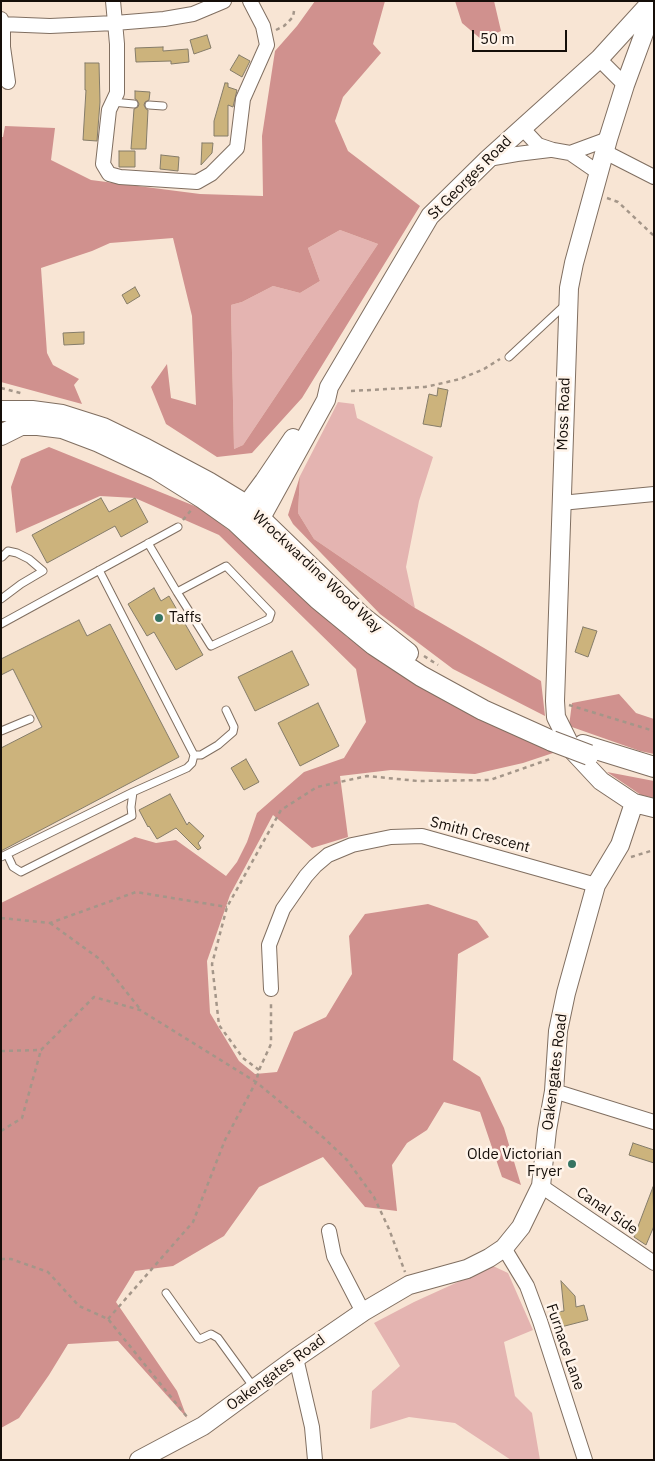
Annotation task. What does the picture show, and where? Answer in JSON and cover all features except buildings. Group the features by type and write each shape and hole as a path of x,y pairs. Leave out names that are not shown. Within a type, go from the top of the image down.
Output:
{"main road":[{"name":"Wrockwardine Wood Way","path":"1,410 32,411 62,415 103,428 199,477 248,519 318,599 374,644 421,676 483,710 551,736 582,751 654,775"},
{"name":"Wrockwardine Wood Way","path":"1,435 21,425 62,428 99,442 156,469 204,499 248,519"},
{"name":"Wrockwardine Wood Way","path":"582,751 654,767"}],"street":[{"path":"113,1 117,93 109,110 103,164 109,174 120,177 197,182 210,174 237,148 243,98 267,45 263,26 250,1"},
{"path":"8,82 2,22 50,26 164,19 193,14 224,1"},
{"name":"St Georges Road","path":"248,519 280,458 320,394 329,387 430,216 488,159 599,59 652,1"},
{"name":"Moss Road","path":"654,6 625,85 606,145 569,288 555,701 556,717 582,751 601,781 634,803 654,808"},
{"path":"599,59 625,85"},
{"path":"522,128 538,145 553,150 570,153 606,145 654,177"},
{"path":"488,159 553,150"},
{"path":"570,153 598,173"},
{"path":"561,504 654,494"},
{"name":"Oakengates Road","path":"139,1460 197,1429 363,1312 409,1285 466,1269 489,1258 504,1248 521,1227 541,1186 547,1130 554,1091 558,1031 566,993 596,884 620,844 634,803"},
{"name":"Smith Crescent","path":"271,989 269,946 283,909 315,866 328,856 352,845 391,837 422,836 596,884"},
{"path":"554,1091 654,1122"},
{"name":"Canal Side","path":"541,1186 654,1263"},
{"path":"329,1232 334,1256 363,1312"},
{"name":"Furnace Lane","path":"504,1248 526,1286 540,1321 585,1460"},
{"path":"296,1358 312,1427 315,1460"}],"lane":[{"path":"112,102 134,104"},
{"path":"149,106 163,106"},
{"path":"509,357 568,302"},
{"path":"1,624 178,527"},
{"path":"148,543 177,592 211,646 269,619 271,614 226,566 177,592"},
{"path":"1,599 43,571 29,559 17,553 8,551 2,557"},
{"path":"99,570 194,755 192,763 187,768 133,792 4,855 13,867 21,872 132,816 133,792"},
{"path":"194,755 201,755 218,745 233,732 234,727 226,710"},
{"path":"1,731 30,719"},
{"path":"166,1293 198,1338 211,1334 218,1338 255,1389"}],"path":[{"path":"265,35 284,26 293,17 294,11"},
{"path":"594,193 618,202 654,236"},
{"path":"351,392 443,384 484,369 516,351"},
{"path":"178,527 194,507"},
{"path":"418,652 440,667"},
{"path":"555,701 653,731 654,725"},
{"path":"259,1070 244,1058 219,1025 212,964 227,907 281,810 317,788 367,776 418,781 490,780 582,751"},
{"path":"627,858 654,850"},
{"path":"1,918 50,923 136,892 227,907"},
{"path":"50,923 101,960 140,1010"},
{"path":"108,1320 193,1222 225,1140 256,1082 270,1044 271,989"},
{"path":"1,1131 22,1118 41,1050 94,997 140,1010 256,1082 324,1138 347,1160 374,1197 389,1229 409,1285"},
{"path":"1,1051 41,1050"},
{"path":"1,1259 11,1259 48,1272 79,1306 108,1320 197,1429"}],"shaded area":[{"path":"315,1 385,1 373,44 381,53 343,97 335,121 348,151 420,206 302,398 252,453 217,457 166,424 151,387 167,364 171,398 196,405 192,316 173,238 110,243 41,268 47,353 53,365 79,379 74,385 82,404 1,382 1,137 3,137 5,126 55,128 51,160 91,180 200,194 263,196 262,136 275,51 297,26","holes":["340,230 378,244 243,445 234,449 231,305 242,302 273,286 300,293 320,281 308,248"]},
{"path":"455,1 494,1 501,31 482,40 462,23"},
{"path":"340,230 378,244 243,445 234,449 231,305 242,302 273,286 300,293 320,281 308,248"},
{"path":"338,402 354,404 357,418 433,457 419,501 406,567 415,608 314,539 298,513 300,476"},
{"path":"49,447 202,509 278,569 347,637 437,695 556,752 523,763 475,774 391,770 340,776 348,837 312,848 273,815 230,895 207,961 210,1013 239,1061 255,1074 277,1072 294,1032 326,1017 352,974 349,936 365,914 428,904 477,921 489,937 458,954 453,1060 480,1077 504,1128 521,1185 502,1177 480,1112 444,1102 427,1130 407,1143 392,1165 397,1211 365,1207 323,1157 259,1187 224,1236 173,1266 135,1271 116,1302 177,1391 187,1418 118,1341 68,1344 19,1418 1,1428 1,903 135,837 156,843 176,840 226,876 237,862 247,842 257,813 304,772 344,758 366,722 356,669 219,535 135,498 100,496 16,533 11,487 21,459"},
{"path":"300,476 298,513 314,539 415,608 541,681 545,716 453,669 380,614 293,524 288,515"},
{"path":"619,694 636,713 654,719 654,754 640,751 569,726 572,703"},
{"path":"607,772 654,781 654,798 641,795"},
{"path":"493,1266 508,1273 533,1330 504,1342 515,1396 532,1413 540,1460 511,1460 455,1423 409,1417 370,1429 372,1391 400,1366 374,1323 414,1302"}],"place":[{"name":"Taffs","path":"159,618"},
{"name":"Olde Victorian Fryer","path":"572,1164"}]}
